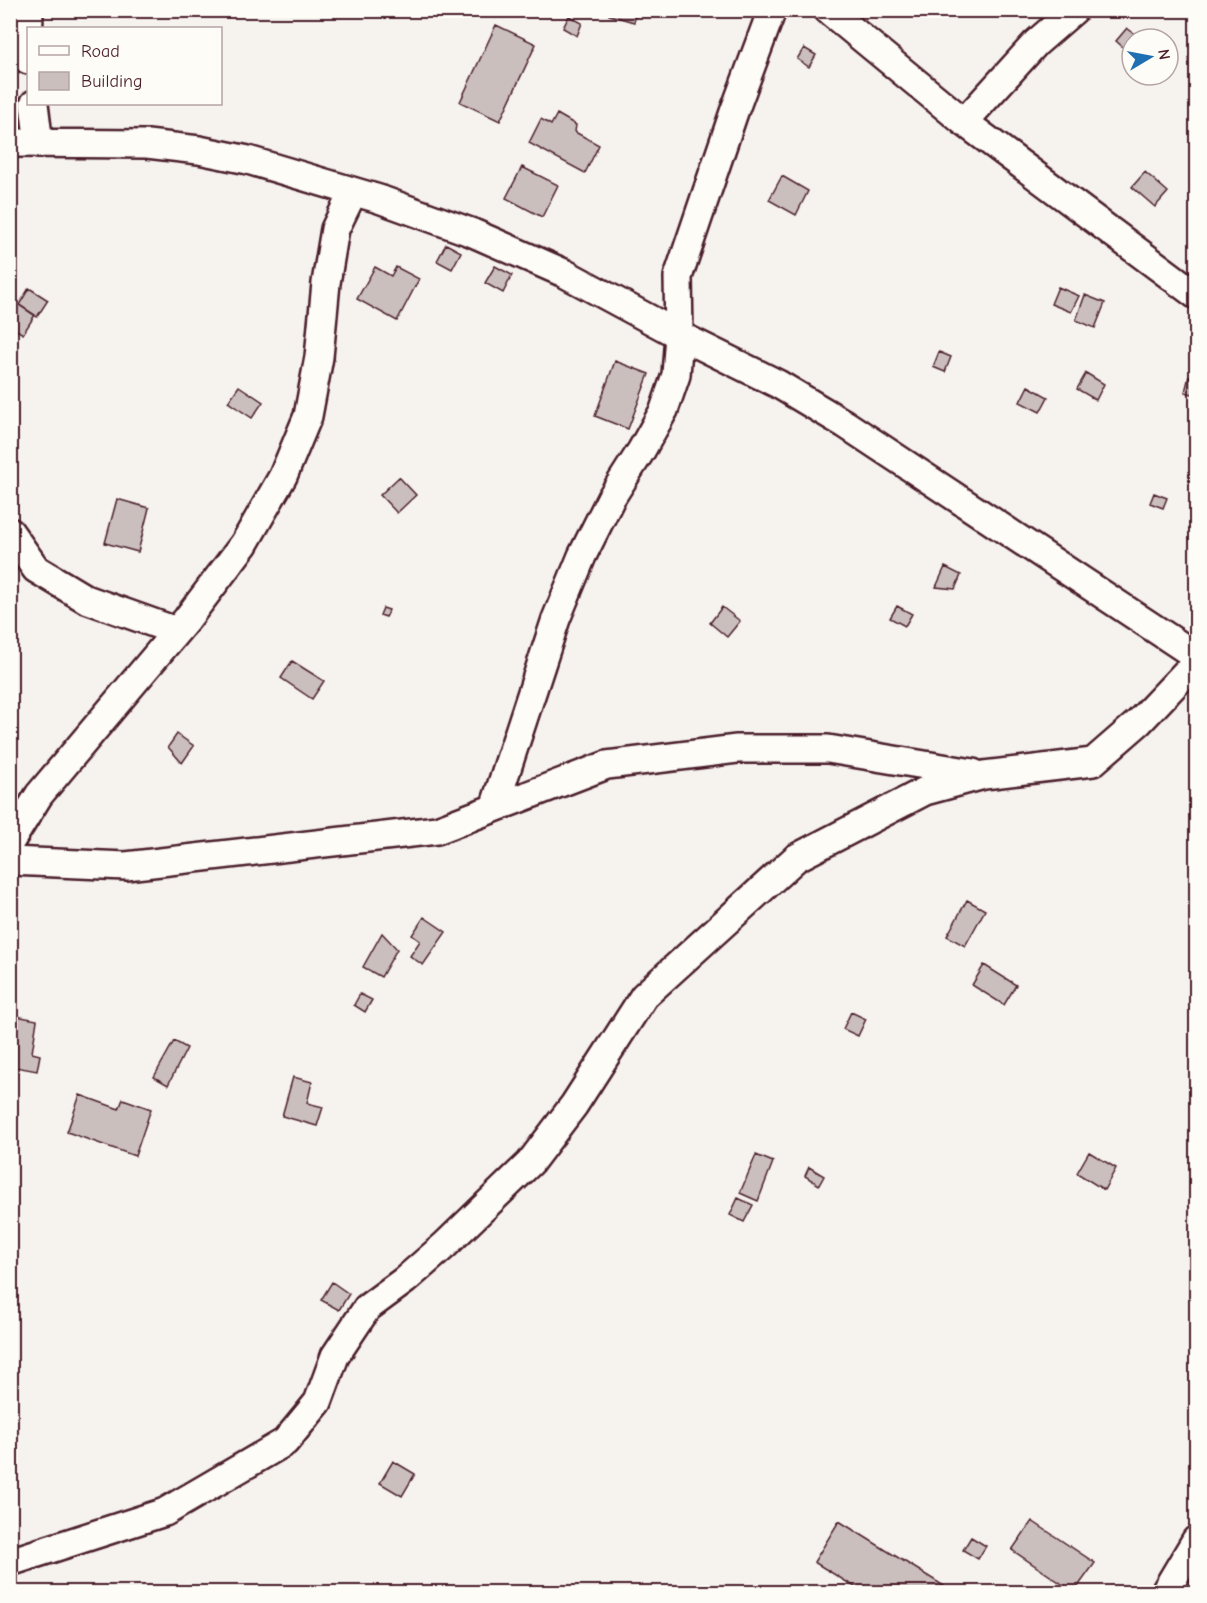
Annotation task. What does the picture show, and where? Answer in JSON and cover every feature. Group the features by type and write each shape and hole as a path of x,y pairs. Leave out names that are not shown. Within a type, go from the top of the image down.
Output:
{"street":[{"path":"29,10 29,27"},
{"path":"494,808 556,620 582,556 611,498 664,410 676,375 679,335 678,277 734,112 772,10"},
{"path":"828,10 964,122 1197,295"},
{"path":"964,122 1036,43 1074,10"},
{"path":"34,105 39,144"},
{"path":"10,143 147,144 199,150 249,160 473,233 554,268 679,335 778,384 846,424 1197,656"},
{"path":"10,842 39,795 176,632 244,544 283,476 308,416 319,357 326,283 335,229 353,192"},
{"path":"10,532 36,569 86,599 176,632"},
{"path":"10,1562 165,1512 285,1442 318,1402 335,1356 368,1308 446,1245 530,1163 574,1105 644,996 796,858 925,791 984,775 1093,762 1139,722 1197,662"},
{"path":"10,861 126,866 437,830 607,765 737,749 828,749 984,775"},
{"path":"1164,1593 1197,1540"}],"building":[{"path":"610,10 637,10 634,22 609,15"},
{"path":"569,16 582,23 577,36 563,28"},
{"path":"496,25 536,44 500,121 460,102"},
{"path":"804,48 816,55 809,67 797,59"},
{"path":"557,114 576,125 575,132 599,145 585,173 529,143 541,119 551,125"},
{"path":"522,167 558,185 542,217 506,198"},
{"path":"1145,172 1168,192 1155,207 1132,187"},
{"path":"782,176 808,191 796,215 769,200"},
{"path":"446,244 461,252 452,269 437,261"},
{"path":"495,266 512,275 503,293 485,283"},
{"path":"375,267 391,276 396,267 419,279 397,321 357,299"},
{"path":"1058,287 1079,296 1071,312 1051,304"},
{"path":"29,288 48,300 37,317 19,305"},
{"path":"1085,295 1105,303 1095,328 1076,320"},
{"path":"10,299 35,315 23,334 10,326"},
{"path":"939,352 951,357 945,372 933,367"},
{"path":"615,361 649,374 628,429 595,416"},
{"path":"1086,373 1104,384 1096,400 1077,389"},
{"path":"1189,376 1196,378 1196,395 1185,392"},
{"path":"239,386 263,402 252,418 228,402"},
{"path":"1028,386 1048,397 1040,412 1020,402"},
{"path":"399,477 416,495 397,513 380,495"},
{"path":"1154,493 1167,498 1163,508 1150,503"},
{"path":"117,499 149,508 138,552 105,543"},
{"path":"945,567 961,575 955,589 936,587"},
{"path":"897,606 912,614 905,626 890,618"},
{"path":"722,607 740,621 727,637 710,623"},
{"path":"383,608 389,610 386,617 380,615"},
{"path":"292,661 324,681 312,699 281,678"},
{"path":"177,734 194,746 182,763 168,747"},
{"path":"967,900 985,910 965,946 947,936"},
{"path":"424,917 446,932 423,965 410,956 420,941 412,935"},
{"path":"382,933 397,949 381,977 363,967"},
{"path":"984,965 1016,985 1004,1005 972,985"},
{"path":"360,994 372,1000 365,1012 354,1005"},
{"path":"851,1012 866,1019 858,1036 843,1029"},
{"path":"16,1016 37,1020 32,1053 40,1055 37,1071 10,1066 10,1050"},
{"path":"174,1041 187,1048 168,1085 154,1077"},
{"path":"293,1077 312,1082 307,1103 323,1107 317,1126 282,1116"},
{"path":"80,1095 119,1109 123,1099 151,1109 135,1156 67,1132"},
{"path":"1089,1152 1116,1168 1104,1190 1077,1173"},
{"path":"756,1155 773,1162 758,1201 740,1193"},
{"path":"809,1167 824,1176 819,1185 805,1176"},
{"path":"738,1198 753,1205 744,1222 730,1215"},
{"path":"332,1282 349,1294 339,1310 321,1300"},
{"path":"393,1461 415,1474 402,1496 380,1483"},
{"path":"839,1521 944,1586 940,1592 863,1592 814,1562"},
{"path":"1032,1521 1095,1563 1074,1592 1012,1550"},
{"path":"971,1537 986,1546 978,1559 963,1550"}]}
